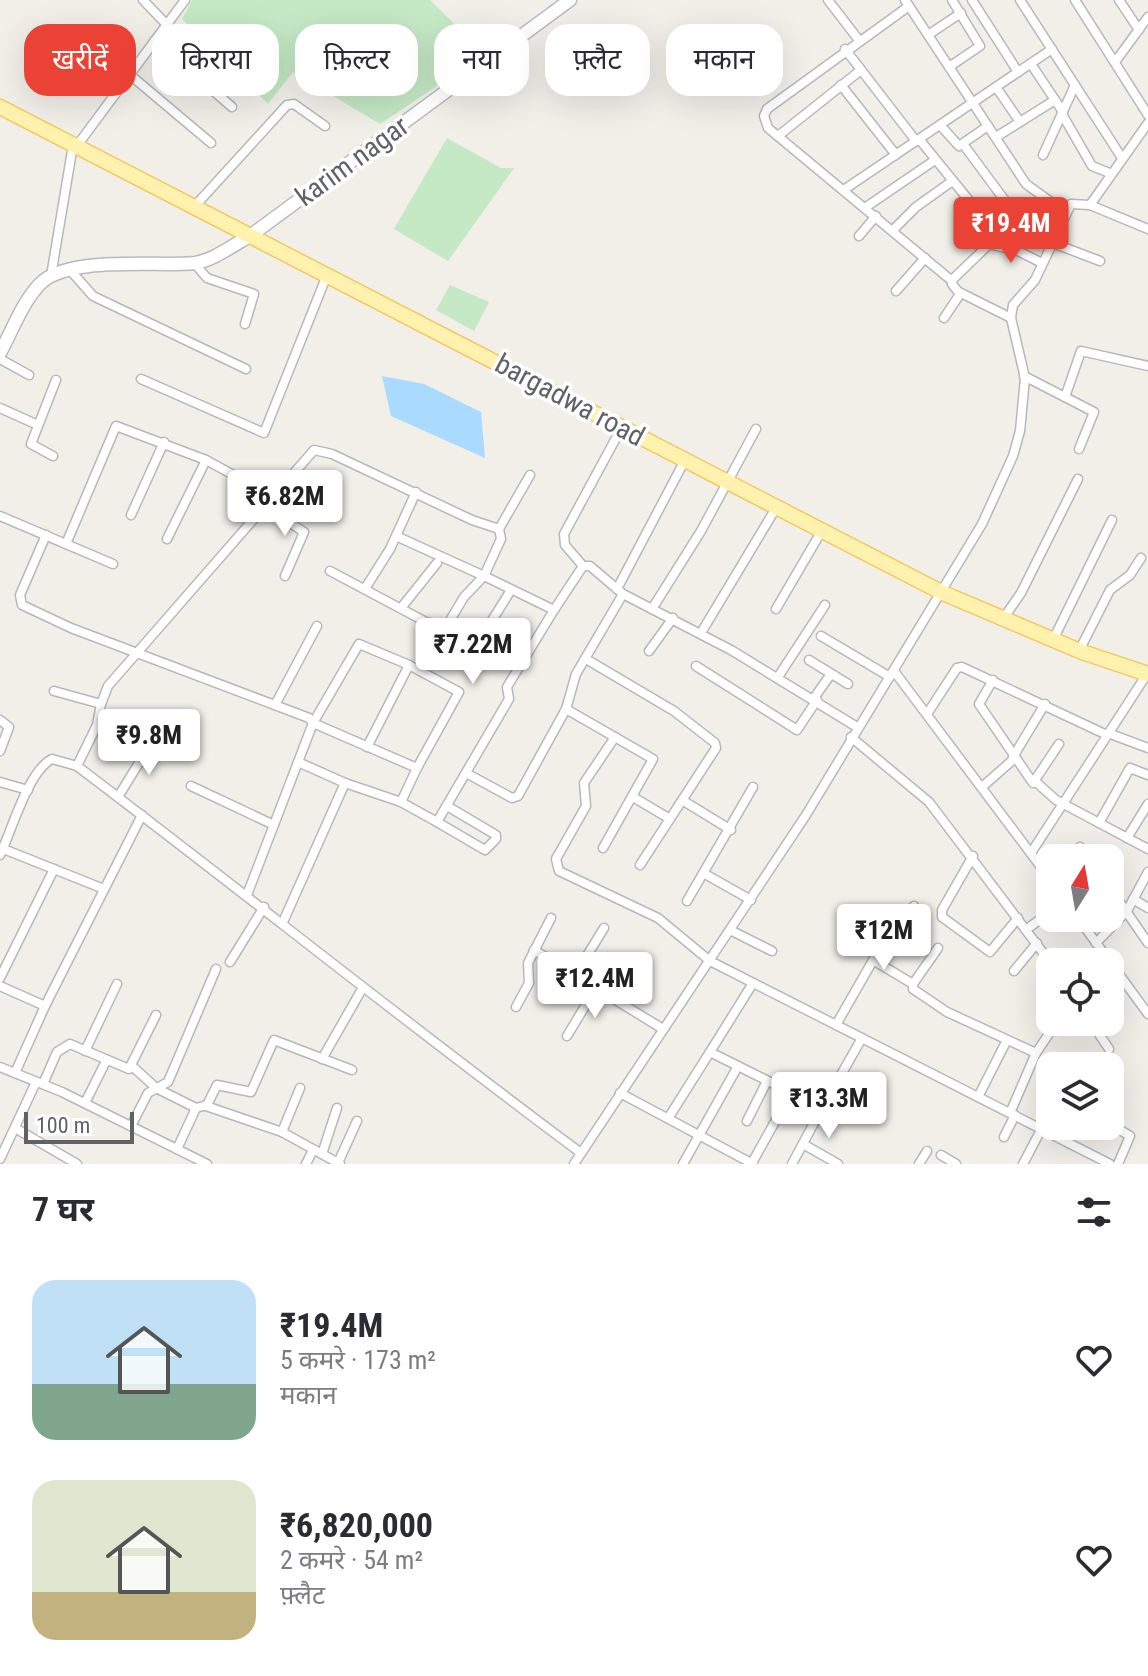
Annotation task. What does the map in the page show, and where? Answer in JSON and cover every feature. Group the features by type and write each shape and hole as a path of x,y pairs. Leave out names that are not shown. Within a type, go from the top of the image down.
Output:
{"main road":[{"name":"bargadwa road","path":"0,107 943,593 1079,651 1147,674"}],"street":[{"path":"143,0 166,24"},
{"path":"168,24 185,0"},
{"name":"karim nagar","path":"200,269 208,260 250,236 570,0"},
{"path":"828,0 858,39"},
{"path":"949,67 980,46 952,0"},
{"path":"928,35 972,0 1018,72"},
{"path":"1075,0 1148,115"},
{"path":"1119,0 1139,30"},
{"path":"1023,1 1122,158"},
{"path":"1011,318 959,292 952,281 893,230 778,136 766,124 767,109 907,3 1026,184 1066,213"},
{"path":"1115,62 1148,17"},
{"path":"136,65 152,44"},
{"path":"845,49 998,236"},
{"path":"845,189 1052,49"},
{"path":"1031,64 1092,166 1112,174"},
{"path":"778,136 861,70"},
{"path":"136,80 211,143"},
{"path":"841,85 896,155"},
{"path":"1043,155 1075,85"},
{"path":"996,87 1020,122"},
{"path":"51,276 74,146 112,96"},
{"path":"219,96 232,107"},
{"path":"996,137 1055,100"},
{"path":"194,207 287,105 294,104 325,126"},
{"path":"1090,205 1148,123"},
{"path":"940,125 957,145 988,126"},
{"path":"963,144 1006,202 1052,238 1100,261"},
{"path":"866,207 935,160"},
{"path":"893,230 916,207 951,182"},
{"path":"574,1164 806,815 982,524 1013,456 1020,431 1024,376 1011,318 1013,305 1035,280 1066,213 1073,202 1090,205 1148,228"},
{"path":"859,236 876,216"},
{"path":"952,281 1008,226"},
{"path":"989,244 1018,251 1042,263"},
{"path":"896,291 925,258"},
{"path":"0,353 35,289 51,276 75,276 150,262 200,269 254,294 245,324"},
{"path":"141,379 264,433 327,275"},
{"path":"75,276 93,296 246,369"},
{"path":"944,318 959,297 959,292"},
{"path":"1065,397 1081,351 1148,366"},
{"path":"0,359 29,375"},
{"path":"1024,376 1094,412 1079,449"},
{"path":"53,456 31,446 56,380"},
{"path":"0,408 38,425"},
{"path":"66,544 116,426 206,460 272,496"},
{"path":"622,427 564,534 565,545 583,566 590,566 620,592 701,633 816,699 857,727"},
{"path":"652,609 701,531 756,429"},
{"path":"131,515 164,442"},
{"path":"77,766 97,725 108,686 310,452 319,450 472,520 499,529"},
{"path":"167,539 206,460"},
{"path":"466,773 515,798 566,709 567,696 685,460"},
{"path":"330,571 443,628 449,624 464,597 484,576 501,539 499,529 530,475"},
{"path":"1003,619 1021,593 1078,479"},
{"path":"366,587 396,536 416,492"},
{"path":"264,506 304,532 285,576"},
{"path":"701,633 776,508"},
{"path":"0,516 113,564"},
{"path":"1053,640 1112,520"},
{"path":"776,609 821,532"},
{"path":"46,535 20,595 22,605 137,653 309,718 313,723 417,768"},
{"path":"396,536 554,610"},
{"path":"1079,651 1110,590 1130,575 1141,558"},
{"path":"401,608 437,563"},
{"path":"437,822 509,699 507,687 583,566"},
{"path":"471,654 511,590"},
{"path":"778,677 825,605"},
{"path":"649,651 673,618"},
{"path":"275,705 317,626"},
{"path":"821,636 892,674 927,714 1036,860"},
{"path":"247,895 313,723 359,644 409,665 459,692 401,802"},
{"path":"586,659 650,696 713,739 716,748 640,865"},
{"path":"809,660 848,684"},
{"path":"367,747 409,665"},
{"path":"696,666 797,730 831,674"},
{"path":"927,714 959,667 1108,734 1148,748"},
{"path":"1031,853 1147,674"},
{"path":"993,680 979,704 1014,758 1036,782 1063,803 1148,849"},
{"path":"54,691 101,704"},
{"path":"982,787 1014,758 1045,704"},
{"path":"566,709 653,759 603,848"},
{"path":"0,720 9,724 0,751"},
{"path":"615,737 584,783 586,806 556,859 556,867 582,884 625,900 658,918 710,961 1036,1125"},
{"path":"851,737 924,796 973,856 1040,948"},
{"path":"118,797 153,740"},
{"path":"1036,782 1059,744"},
{"path":"104,889 1,850 28,790 49,760 77,766 264,907 362,989 581,1153"},
{"path":"298,762 345,783 401,802 485,850 496,839 496,835 447,806"},
{"path":"1099,823 1130,768 1148,775"},
{"path":"0,782 28,790"},
{"path":"283,922 345,783"},
{"path":"191,786 274,825"},
{"path":"687,901 731,830 753,787"},
{"path":"633,797 670,819"},
{"path":"682,800 731,830"},
{"path":"1127,838 1148,804"},
{"path":"15,1073 45,1006 142,815"},
{"path":"973,856 942,910 942,917 990,952 1018,918"},
{"path":"0,978 54,869"},
{"path":"1096,943 1127,911 1148,872"},
{"path":"705,874 751,900"},
{"path":"1133,899 1148,908"},
{"path":"836,1025 873,960 914,906"},
{"path":"230,962 264,907"},
{"path":"1124,907 1146,936"},
{"path":"516,1007 529,983 527,966 551,918"},
{"path":"1027,929 1036,922"},
{"path":"575,975 604,928"},
{"path":"730,930 772,951"},
{"path":"1088,932 1099,948"},
{"path":"1014,971 1037,943"},
{"path":"938,948 913,984 913,989 933,1004 1036,1053 1004,1137"},
{"path":"534,950 663,1029"},
{"path":"873,960 913,984"},
{"path":"131,1126 148,1093 168,1082 216,969"},
{"path":"669,1117 753,983"},
{"path":"85,1051 117,984"},
{"path":"0,986 45,1006"},
{"path":"1124,986 1148,1014"},
{"path":"567,1036 596,988"},
{"path":"322,1059 362,989"},
{"path":"0,1159 63,1045 70,1044 125,1070 132,1066 156,1015"},
{"path":"1100,1036 1109,1049"},
{"path":"792,1164 862,1038"},
{"path":"177,1149 217,1085 251,1092 274,1040 352,1070"},
{"path":"978,1097 1007,1040"},
{"path":"710,1052 822,1108"},
{"path":"85,1103 106,1061"},
{"path":"132,1066 155,1087 201,1107 282,1132 339,1164 357,1121"},
{"path":"683,1164 738,1066"},
{"path":"0,1067 85,1103 207,1164"},
{"path":"747,1121 767,1081"},
{"path":"282,1132 300,1088"},
{"path":"620,1093 753,1164 791,1093"},
{"path":"322,1154 337,1108"},
{"path":"15,1128 64,1160 77,1164"},
{"path":"1118,1164 1130,1136 1124,1132"},
{"path":"1023,1164 1036,1139"},
{"path":"1062,1140 1098,1161 1110,1164"},
{"path":"803,1144 838,1164"},
{"path":"306,1164 313,1150"},
{"path":"919,1164 927,1151"},
{"path":"941,1155 956,1164"}],"green space":[{"path":"192,0 430,0 454,24 434,24 434,88 380,124 333,96 418,96 418,24 295,24 295,73 279,90 279,24 187,24 182,19"},
{"path":"260,96 274,96 268,104"},
{"path":"447,138 501,168 514,168 448,261 394,229"},
{"path":"450,285 489,302 474,331 436,310"}],"water":[{"path":"382,376 424,384 481,412 485,458 391,416"}]}
